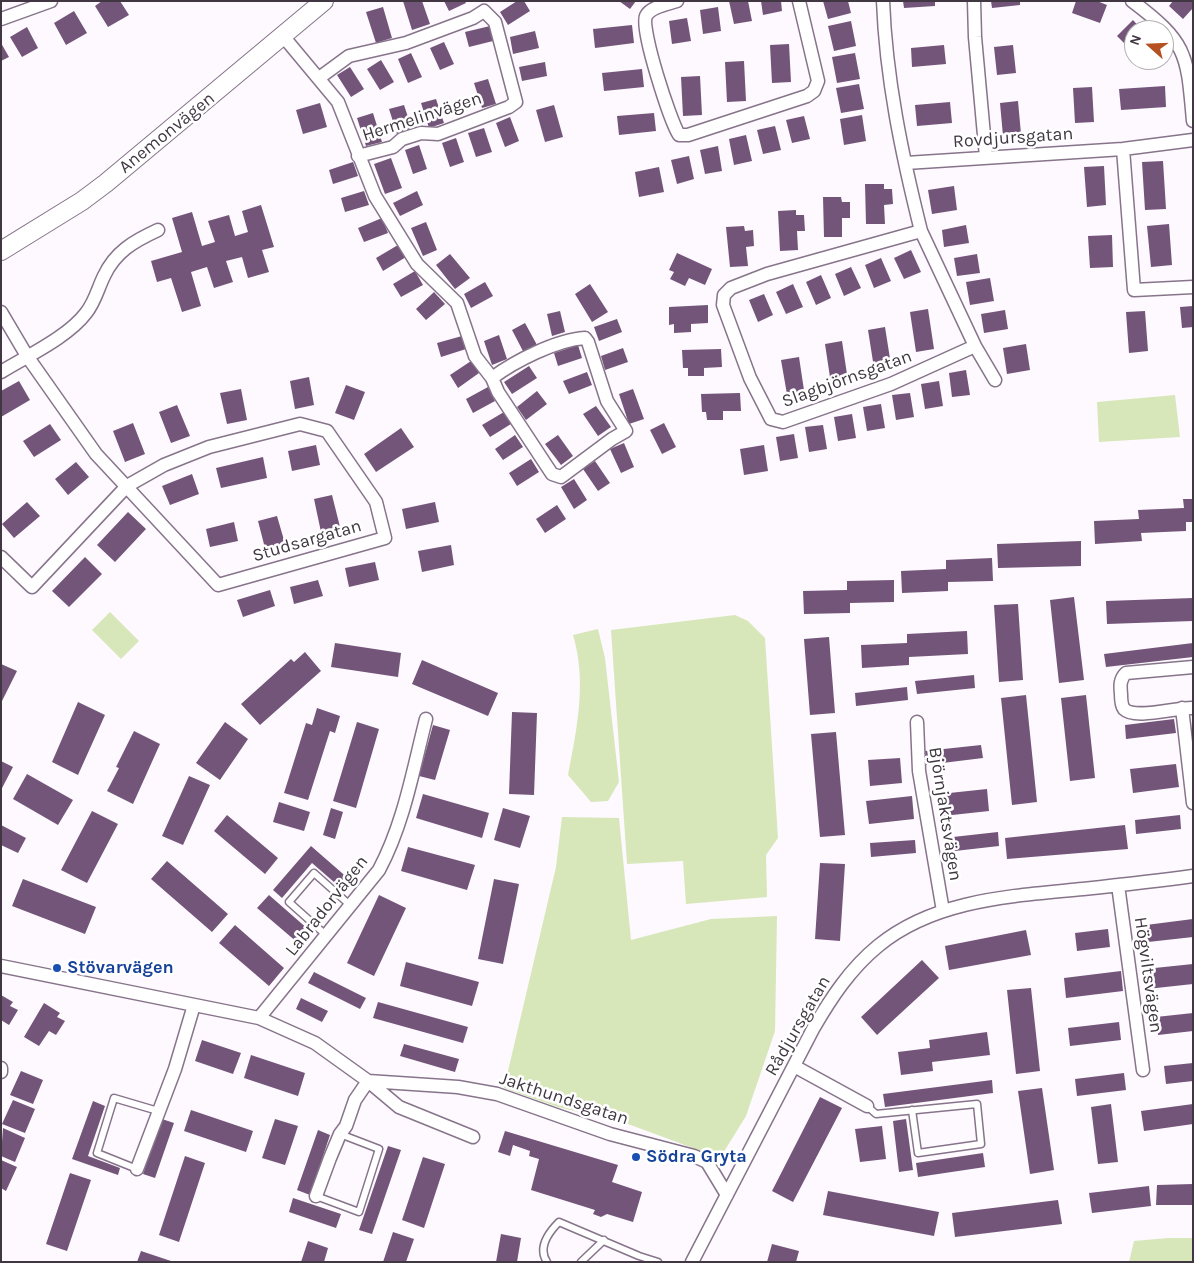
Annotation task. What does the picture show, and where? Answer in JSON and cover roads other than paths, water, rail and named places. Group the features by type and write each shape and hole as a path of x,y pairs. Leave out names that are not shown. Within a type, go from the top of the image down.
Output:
{"street":[{"path":"1,18 52,1"},
{"name":"Anemonvägen","path":"1,252 90,195 324,1"},
{"path":"677,1 654,9 646,15 644,24 656,72 673,125 679,134 688,135 807,96 814,91 818,82 799,1"},
{"path":"883,1 889,84 921,231 975,346 995,380"},
{"path":"974,1 975,37 986,157"},
{"path":"1132,1 1156,19 1175,38 1186,59 1193,121"},
{"name":"Hermelinvägen","path":"319,78 349,56 406,43 473,18 484,11 495,22 516,102 509,107 438,134 415,135 402,139 393,147 358,156"},
{"name":"Hermelinvägen","path":"283,36 338,102 375,196 417,264 457,303 476,356 492,378 498,392 552,474 561,477 612,439 626,431 607,401 588,342 584,338 552,347 514,364 492,378"},
{"name":"Rovdjursgatan","path":"906,163 1123,149 1193,140"},
{"path":"1123,149 1134,290 1193,286"},
{"path":"1,372 58,337 86,314 114,257 136,240 158,230"},
{"name":"Slagbjörnsgatan","path":"921,231 767,274 731,288 724,295 723,305 750,378 766,413 771,419 783,422 891,384 975,346"},
{"name":"Studsargatan","path":"1,312 27,356 96,454 218,585 385,538 376,502 327,431 300,424 209,447 164,465 127,486"},
{"path":"1,556 32,587 127,486"},
{"path":"1193,667 1126,673 1121,677 1122,706 1126,711 1136,714 1188,708 1193,803"},
{"name":"Labradorvägen","path":"259,1018 379,870 390,850 402,815 426,719"},
{"name":"Björnjaktsvägen","path":"916,722 916,756 943,911"},
{"name":"Rådjursgatan","path":"692,1262 830,999 853,970 879,946 898,932 943,911 988,900 1193,876"},
{"name":"Högviltsvägen","path":"1118,886 1143,1070"},
{"path":"1,966 259,1018 315,1043 368,1081 399,1107 473,1137"},
{"path":"137,1169 175,1069 194,1005"},
{"path":"794,1066 867,1106"},
{"path":"316,1196 355,1100 368,1081"},
{"name":"Jakthundsgatan","path":"368,1081 458,1087 514,1098 610,1134 707,1162 727,1195"}],"lane":[{"path":"327,936 289,902 314,873 351,906"},
{"path":"137,1169 97,1153 114,1098 158,1111"},
{"path":"867,1106 876,1114 912,1110 977,1104 981,1144 918,1153 912,1110"},
{"path":"316,1196 359,1212 379,1149 340,1134"},
{"path":"547,1262 543,1248 549,1232 560,1222 639,1256 658,1262"},
{"path":"581,1262 604,1240"}],"place":[{"name":"Stövarvägen","path":"57,968"},
{"name":"Södra Gryta","path":"636,1157"}]}
